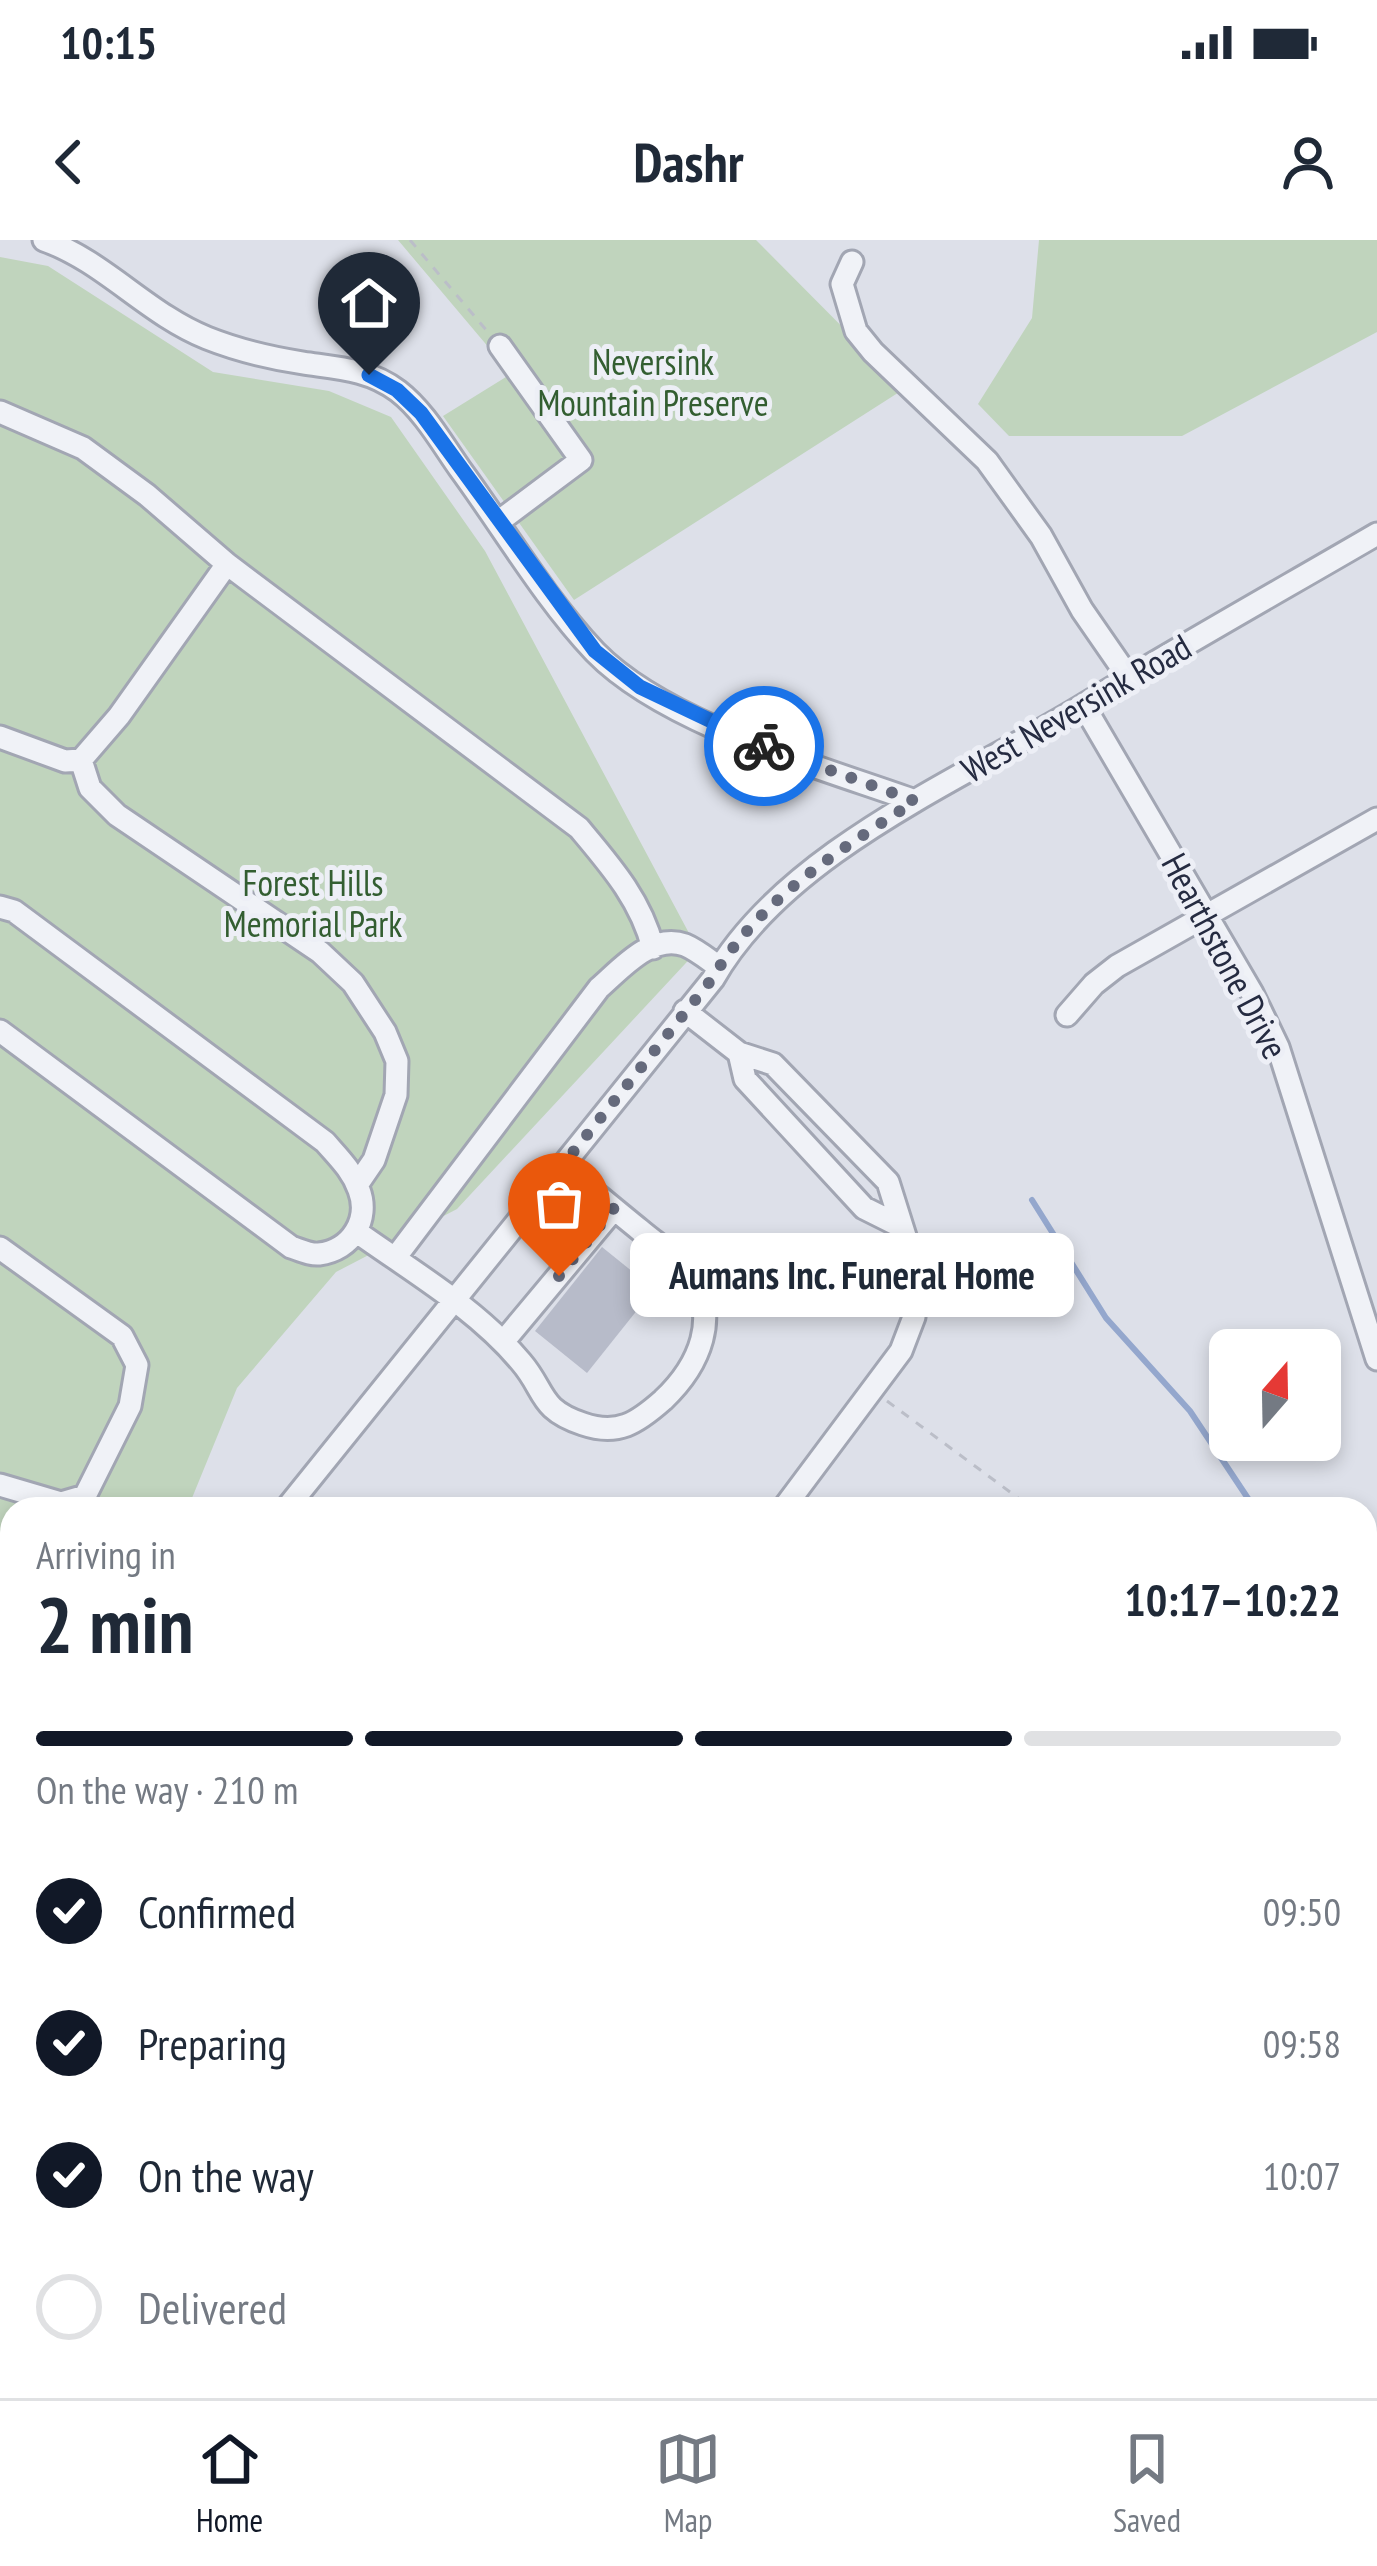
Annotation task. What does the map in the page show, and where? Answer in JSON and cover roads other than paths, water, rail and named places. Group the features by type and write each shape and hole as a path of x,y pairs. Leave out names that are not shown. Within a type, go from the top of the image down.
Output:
{"street":[{"path":"44,240 74,253 152,309 206,338 272,357 353,370 386,383 421,413 582,636 609,664 640,687 766,747 915,801"},
{"path":"852,262 842,284 856,331 987,461 1032,522 1082,610 1129,678"},
{"path":"498,522 581,460 500,346"},
{"path":"0,412 82,448 147,495 227,564 579,828 638,907 653,948"},
{"name":"West Neversink Road","path":"296,1497 686,1011 730,946 786,891 915,801 1377,534"},
{"path":"0,737 65,761 81,760 119,716 227,564"},
{"name":"Hearthstone Drive","path":"1084,706 1278,1047 1377,1359"},
{"path":"81,760 90,788 117,815 320,952 352,983 385,1032 397,1061 396,1095 374,1160 357,1185"},
{"path":"1066,1015 1117,966 1377,819"},
{"path":"0,907 14,911 325,1142 357,1185 364,1210 358,1232 339,1247 316,1255 291,1247 0,1030"},
{"path":"395,1258 599,988 637,955 665,943 685,945 719,967"},
{"path":"686,1011 739,1053 773,1064 887,1182 910,1252 916,1287 914,1316 901,1352 792,1497"},
{"path":"739,1053 745,1078 864,1208 900,1226"},
{"path":"358,1232 503,1342 553,1410 597,1429 623,1430 639,1422 689,1373 706,1330 703,1298 688,1270 562,1166"},
{"path":"503,1342 614,1208"},
{"path":"0,1248 122,1336 136,1365 130,1406 83,1497"},
{"path":"0,1485 41,1497"}],"waterway":[{"path":"1032,1200 1106,1318 1190,1411 1247,1497"}],"place":[{"name":"Aumans Inc. Funeral Home","path":"559,1276"}],"park label":[{"name":"Neversink Mountain Preserve","path":"653,382"},
{"name":"Forest Hills Memorial Park","path":"313,904"}]}
